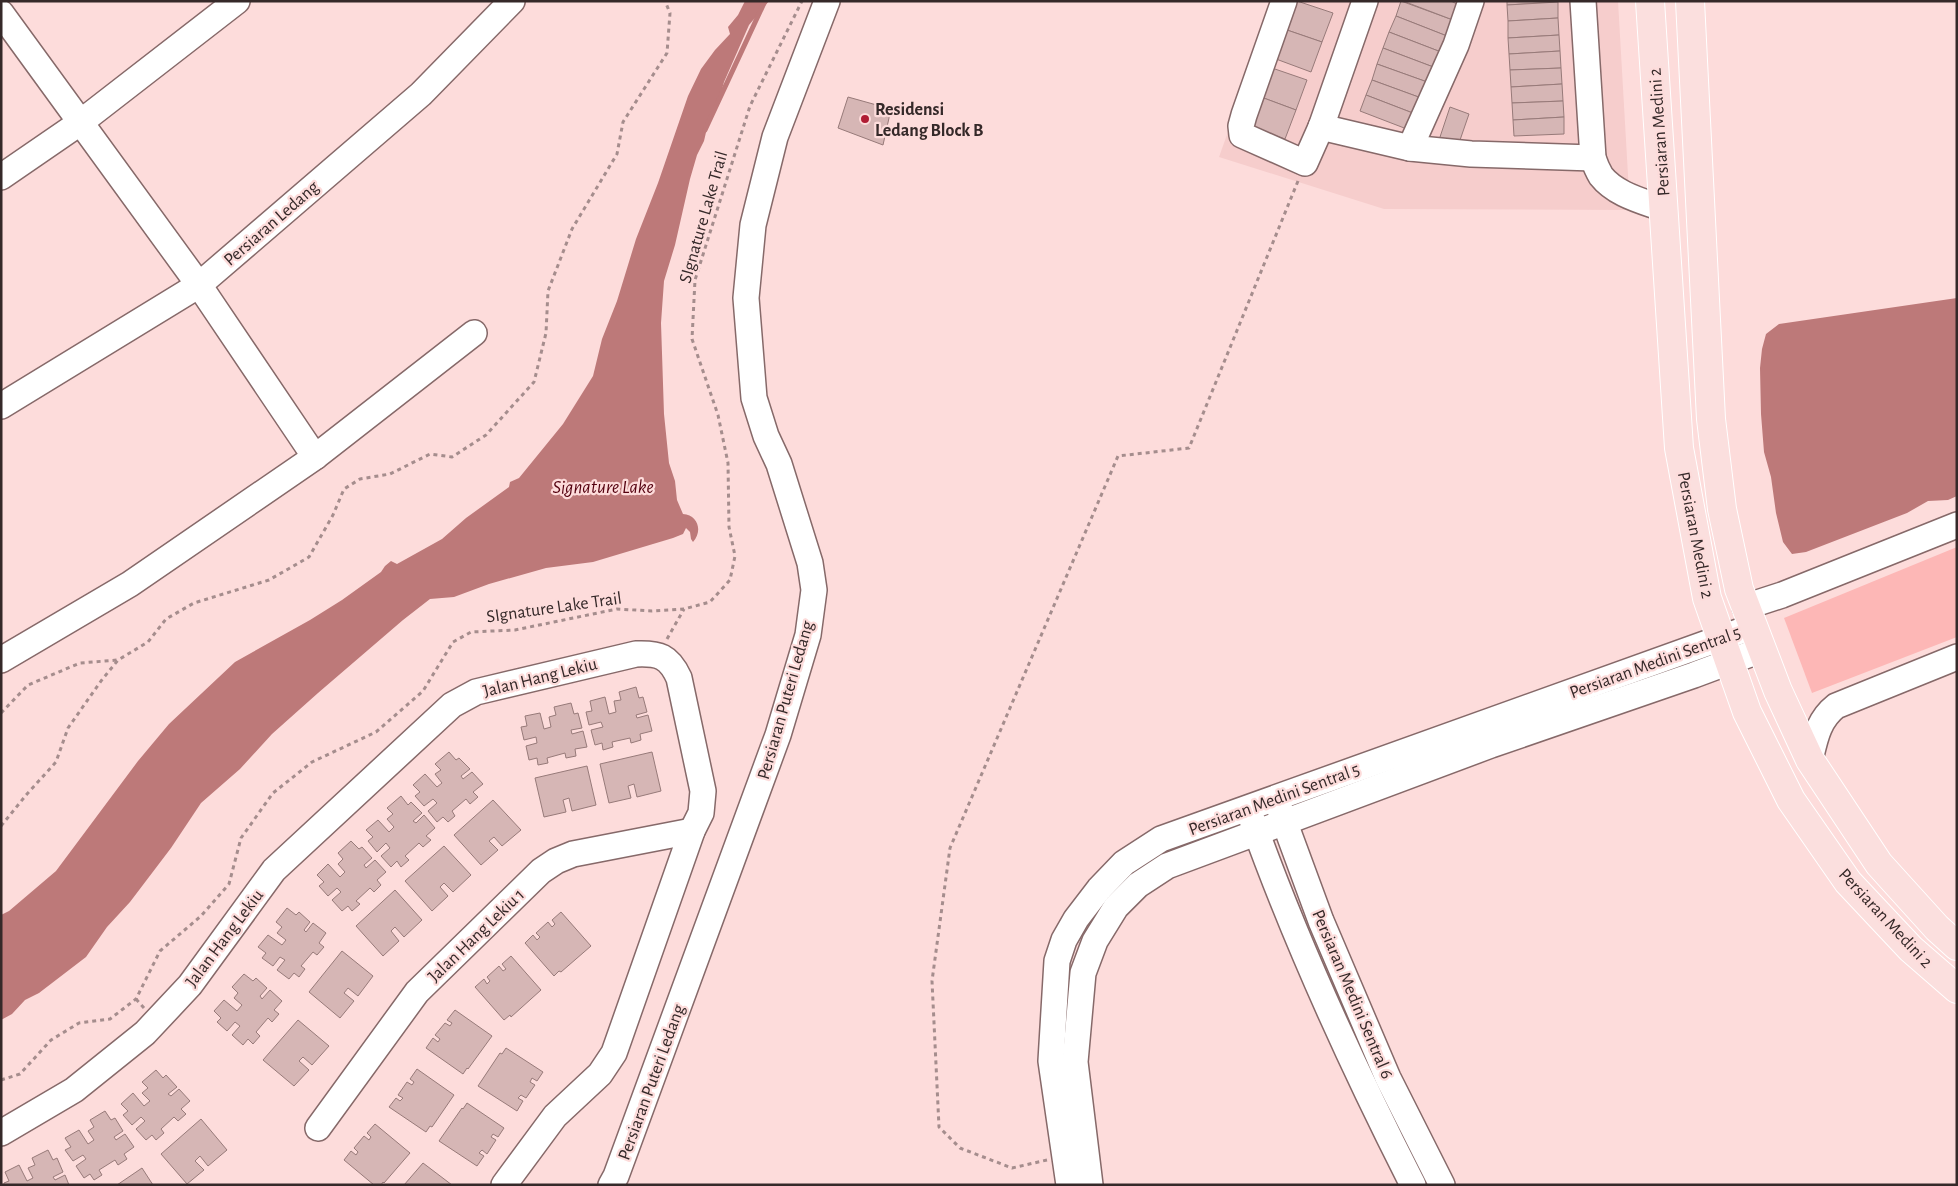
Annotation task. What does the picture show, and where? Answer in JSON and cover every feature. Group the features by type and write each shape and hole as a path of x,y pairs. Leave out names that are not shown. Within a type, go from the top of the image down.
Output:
{"main road":[{"name":"Persiaran Medini 2","path":"1650,1 1679,448 1707,598 1747,712 1796,808 1848,882 1911,949 1957,989"},
{"name":"Persiaran Medini 2","path":"1690,1 1713,436 1722,509 1736,577 1753,628 1792,725 1810,760 1879,864 1937,928 1957,946"}],"street":[{"path":"1,177 81,122 237,1"},
{"name":"Persiaran Ledang","path":"1,406 199,285 421,94 512,1"},
{"name":"Persiaran Puteri Ledang","path":"611,1185 616,1176 778,735 808,635 814,590 810,563 779,464 766,436 754,398 746,298 753,225 775,136 826,1"},
{"path":"1284,1 1244,115 1241,126 1242,135 1305,163 1321,127 1365,1"},
{"path":"1410,148 1456,45 1471,1"},
{"path":"1582,1 1593,158 1601,175 1610,184 1625,194 1664,209"},
{"path":"1,13 199,285 315,457"},
{"path":"1321,127 1410,148 1470,154 1593,158"},
{"path":"1,660 130,584 315,457 474,333"},
{"path":"1725,651 1753,628 1782,596 1957,525"},
{"name":"Persiaran Medini Sentral 5","path":"1068,1185 1051,1062 1057,961 1064,940 1076,919 1098,889 1124,864 1161,839 1275,798 1725,651"},
{"name":"Persiaran Medini Sentral 5","path":"1090,1185 1075,1062 1083,973 1095,942 1116,907 1138,885 1166,866 1491,745 1725,651"},
{"name":"Jalan Hang Lekiu","path":"1,1134 74,1090 145,1033 190,985 274,870 452,705 476,692 636,654 651,653 658,655"},
{"path":"504,1185 555,1116 600,1074 614,1053 692,832 701,813 703,791 678,678 672,664 664,657 658,655"},
{"path":"1810,760 1819,726 1827,714 1836,706 1957,657"},
{"name":"Persiaran Medini Sentral 6","path":"1275,798 1321,921 1388,1078 1442,1185"},
{"name":"Persiaran Medini Sentral 6","path":"1248,808 1295,933 1360,1079 1413,1185"},
{"name":"Jalan Hang Lekiu 1","path":"318,1128 417,992 541,872 556,861 573,854 692,832"}],"path":[{"path":"1,826 56,762 68,728 118,660 148,642 166,619 194,603 269,580 309,557 333,514 344,489 360,479 396,471 430,454 452,456 486,435 534,382 546,333 548,291 572,229 618,154 623,122 667,53 670,13 665,1"},
{"name":"SIgnature Lake Trail","path":"1,1080 20,1074 51,1040 79,1023 110,1019 136,999 160,951 201,916 229,884 241,838 273,793 312,762 376,732 423,691 453,642 470,632 515,630 617,609 652,611 684,609 710,602 730,580 735,556 729,527 728,463 718,415 692,339 695,280 750,106 802,1"},
{"path":"1064,1155 1012,1168 960,1148 939,1127 932,981 950,848 1118,456 1189,448 1305,163"},
{"path":"658,655 684,609"},
{"path":"1,713 28,685 80,663 118,660"}],"shaded area":[{"path":"1275,1 1618,1 1630,210 1384,209 1219,157"},
{"path":"1957,547 1957,637 1812,693 1784,618"}],"water":[{"name":"Signature Lake","path":"745,1 769,1 749,25 710,115 704,141 697,155 690,179 675,245 664,281 661,323 664,414 669,463 675,481 677,500 683,514 692,517 697,524 698,533 696,538 693,542 690,532 686,528 683,534 673,538 593,562 546,568 489,584 454,597 430,599 318,693 272,734 240,769 201,803 171,848 130,902 107,927 86,957 39,993 25,1000 12,1014 1,1020 1,915 9,911 56,871 138,761 169,724 235,662 342,600 381,572 391,561 397,564 442,539 466,518 509,487 510,482 519,478 563,424 593,376 602,339 688,96 701,69 730,34 728,27 738,15"},
{"path":"1957,298 1957,496 1948,500 1928,501 1907,513 1806,552 1792,554 1783,542 1776,513 1771,477 1764,452 1760,368 1766,334 1779,324"}],"building":[{"path":"1297,1 1333,13 1322,42 1287,30"},
{"path":"1401,1 1453,20 1447,36 1396,16"},
{"path":"1403,1 1451,1 1459,5 1453,20"},
{"path":"1507,1 1558,1 1558,2 1507,5"},
{"path":"1558,2 1558,18 1508,21 1507,5"},
{"path":"1396,16 1447,36 1441,52 1389,32"},
{"path":"1558,18 1559,35 1508,38 1508,21"},
{"path":"1287,30 1322,42 1311,72 1276,59"},
{"path":"1389,32 1441,52 1436,68 1383,48"},
{"path":"1559,35 1560,51 1509,54 1508,38"},
{"path":"1383,48 1436,68 1430,83 1377,64"},
{"path":"1560,51 1561,68 1510,70 1509,54"},
{"path":"1377,64 1430,83 1424,99 1372,80"},
{"path":"1272,68 1307,80 1296,110 1261,97"},
{"path":"1561,68 1562,84 1511,87 1510,70"},
{"path":"1372,80 1424,99 1418,115 1366,95"},
{"path":"1562,84 1563,101 1512,103 1511,87"},
{"path":"1366,95 1418,115 1412,131 1360,111"},
{"name":"Residensi Ledang Block B","path":"848,97 891,109 883,145 838,128"},
{"path":"1261,97 1296,110 1285,139 1250,127"},
{"path":"1563,101 1564,117 1513,120 1512,103"},
{"path":"1450,107 1469,114 1459,143 1440,137"},
{"path":"1564,117 1564,134 1514,136 1513,120"},
{"path":"636,687 639,698 643,697 647,712 636,715 637,718 648,715 652,731 640,734 641,740 631,743 630,738 612,742 613,747 603,750 602,743 595,745 591,730 603,727 601,722 589,725 586,712 592,711 590,701 605,697 609,714 616,712 614,701 621,700 619,692"},
{"path":"571,703 574,714 578,713 582,728 571,730 572,734 583,731 587,747 575,749 576,756 566,758 565,753 547,758 548,763 538,765 537,758 529,760 526,746 537,743 536,737 524,740 521,727 527,726 525,716 540,713 544,729 551,727 549,717 556,715 554,707"},
{"path":"449,752 456,760 459,758 470,769 461,776 463,779 472,772 483,784 473,792 478,797 470,804 466,799 452,811 455,816 448,822 443,817 437,822 428,811 437,803 433,799 424,806 415,796 420,792 413,785 425,774 437,787 442,783 435,774 441,770 435,764"},
{"path":"652,752 661,791 637,797 634,784 628,786 631,798 609,803 600,764"},
{"path":"587,766 596,805 572,811 569,798 563,800 566,812 544,817 535,778"},
{"path":"401,796 408,805 411,802 422,813 413,821 416,823 424,815 435,828 426,836 431,840 423,847 419,843 405,856 409,860 401,867 397,861 391,867 381,856 390,848 386,843 377,852 368,841 373,837 366,830 378,820 389,832 394,827 387,819 393,814 387,808"},
{"path":"493,800 521,830 502,846 494,837 489,841 498,850 481,865 454,835"},
{"path":"351,841 359,849 362,847 372,858 364,865 366,868 375,860 386,872 377,880 381,885 374,892 370,888 356,901 360,904 352,911 348,906 342,911 332,900 341,892 337,888 328,896 319,886 324,882 317,875 328,864 340,877 345,872 338,864 343,859 338,853"},
{"path":"444,846 471,875 453,892 444,883 440,887 448,896 432,911 405,881"},
{"path":"395,890 422,920 404,937 395,927 391,931 399,941 383,956 356,926"},
{"path":"287,908 296,915 299,912 310,922 304,930 306,932 313,923 326,933 319,943 324,947 317,955 313,952 301,966 305,969 299,977 294,973 289,979 277,970 285,960 280,957 273,966 262,958 266,953 258,947 268,935 282,945 286,940 277,933 282,927 276,922"},
{"path":"561,912 591,946 554,976 525,943 533,935 537,940 540,937 536,933 548,922 552,927 555,924 552,920"},
{"path":"342,951 373,976 358,996 348,988 344,993 354,1001 340,1018 309,992"},
{"path":"511,956 541,990 511,1017 510,1015 504,1020 475,987 484,979 487,984 490,981 487,977 499,966 503,971 506,969 502,964"},
{"path":"244,974 253,981 256,978 267,988 260,996 262,999 270,990 282,1001 274,1010 279,1014 272,1022 268,1018 256,1032 260,1036 253,1044 248,1039 243,1045 232,1035 240,1026 235,1022 227,1031 217,1022 221,1018 214,1011 224,1000 237,1011 242,1005 234,998 238,993 232,987"},
{"path":"455,1010 492,1036 463,1074 426,1048 433,1038 438,1042 440,1039 435,1035 445,1023 450,1026 452,1023 447,1020"},
{"path":"298,1020 329,1046 312,1065 303,1057 299,1061 309,1070 294,1086 263,1060"},
{"path":"506,1048 543,1072 537,1081 532,1078 530,1082 535,1085 526,1098 521,1095 518,1098 523,1101 517,1111 478,1086 500,1053 502,1054"},
{"path":"417,1069 454,1095 432,1127 430,1126 426,1132 389,1107 396,1098 400,1101 403,1098 398,1095 407,1082 412,1085 414,1082 410,1079"},
{"path":"156,1070 163,1078 166,1075 177,1087 168,1094 171,1096 179,1089 190,1101 181,1109 186,1114 178,1121 174,1117 161,1129 164,1133 156,1140 152,1135 146,1140 136,1129 145,1121 141,1117 132,1125 123,1115 128,1111 121,1104 133,1093 144,1106 150,1101 142,1093 148,1088 142,1082"},
{"path":"467,1103 504,1128 498,1137 493,1134 491,1137 496,1140 487,1154 482,1150 479,1153 484,1156 477,1166 439,1141"},
{"path":"105,1111 111,1120 115,1118 123,1131 114,1137 116,1140 125,1134 134,1147 124,1154 127,1159 118,1165 115,1160 99,1170 102,1175 94,1180 90,1174 84,1178 76,1166 86,1159 83,1155 73,1161 65,1150 71,1147 65,1138 79,1130 88,1144 94,1140 88,1131 94,1127 90,1120"},
{"path":"201,1119 227,1150 208,1166 200,1156 195,1161 204,1170 187,1184 161,1154"},
{"path":"375,1124 410,1153 381,1185 374,1185 344,1160 351,1151 356,1155 358,1152 354,1148 364,1136 369,1140 371,1137 367,1133"},
{"path":"48,1150 53,1160 57,1158 63,1172 53,1177 55,1180 65,1175 69,1185 4,1185 4,1183 9,1181 5,1172 19,1165 27,1181 33,1178 28,1168 35,1165 32,1158"},
{"path":"423,1163 452,1185 404,1185"},
{"path":"142,1168 153,1185 117,1185"}],"waterway":[{"path":"705,130 765,1"}],"place":[{"name":"Residensi Ledang Block B","path":"865,119"}]}
